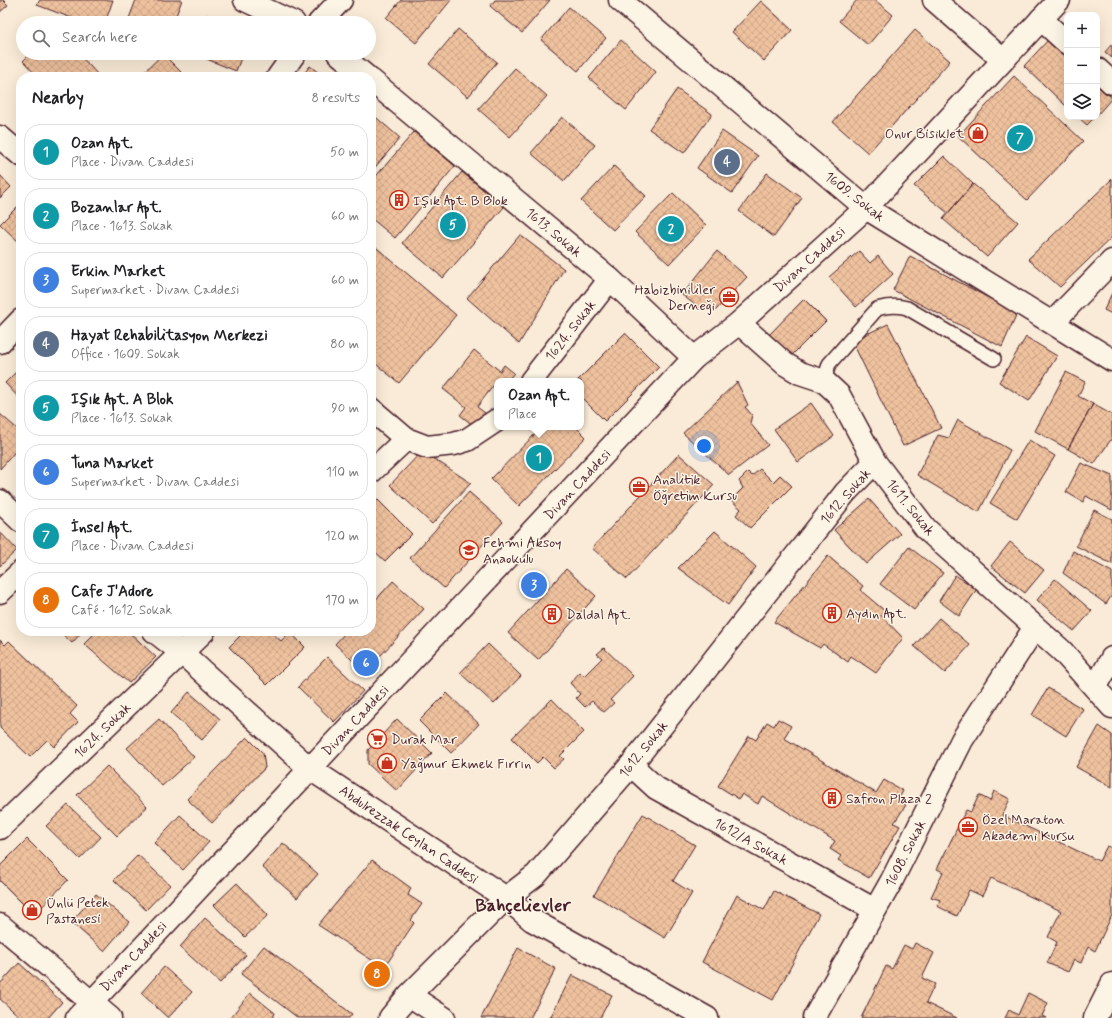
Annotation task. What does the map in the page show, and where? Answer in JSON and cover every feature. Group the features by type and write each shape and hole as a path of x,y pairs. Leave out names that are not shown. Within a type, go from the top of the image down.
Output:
{"street":[{"path":"245,0 279,16"},
{"path":"325,16 340,0"},
{"name":"1609. Sokak","path":"620,0 866,208 1053,322 1112,360"},
{"path":"934,0 1003,60"},
{"name":"Divan Caddesi","path":"84,1010 694,358 739,323 866,208 1059,0"},
{"path":"1041,19 1064,39"},
{"path":"282,72 290,60"},
{"path":"346,60 361,72"},
{"path":"1100,72 1112,83"},
{"name":"1613. Sokak","path":"376,84 610,279 694,358"},
{"path":"0,137 16,151"},
{"path":"1053,322 1112,261"},
{"name":"1624. Sokak","path":"532,378 610,279"},
{"name":"1611. Sokak","path":"739,323 785,364 800,373 824,381 839,395 875,462 926,529 1062,651 1112,707"},
{"path":"0,342 16,325"},
{"path":"376,413 406,439 428,447 454,444 467,440 494,422"},
{"path":"376,467 406,439"},
{"name":"1612. Sokak","path":"390,1018 409,995 506,898 536,875 631,765 845,493 875,462"},
{"path":"0,501 16,516"},
{"path":"0,592 16,577"},
{"name":"1608. Sokak","path":"814,1018 891,882 962,740 1035,627"},
{"name":"Abdulrezzak Ceylan Caddesi","path":"160,636 181,652 309,768 506,898 532,920 707,1018"},
{"name":"1624. Sokak","path":"0,828 199,636"},
{"path":"1096,688 1112,658"},
{"name":"1612/A Sokak","path":"631,765 656,788 875,910"},
{"path":"0,925 84,1010 110,1018"},
{"path":"1095,1018 1112,984"},
{"path":"409,995 444,1018"}],"lane":[{"path":"824,381 829,364 876,309 885,307 893,306 907,308 994,358"}],"building":[{"path":"0,0 3,0 8,5 0,12"},
{"path":"40,0 113,0 107,16 66,16 37,5"},
{"path":"136,0 182,0 176,16 130,16"},
{"path":"401,0 451,0 416,43 386,18"},
{"path":"495,0 550,0 522,33 490,6"},
{"path":"857,0 875,0 893,15 868,45 839,21"},
{"path":"761,1 792,30 764,61 732,32"},
{"path":"569,7 606,38 578,71 541,40"},
{"path":"458,29 497,62 468,97 429,64"},
{"path":"915,30 950,61 868,153 833,122"},
{"path":"1049,39 1064,53 1064,104 1024,66"},
{"path":"621,40 656,72 626,110 589,78"},
{"path":"1112,44 1112,58 1105,52"},
{"path":"84,60 95,72 33,72 23,61"},
{"path":"157,60 169,60 181,72 144,72"},
{"path":"209,60 240,60 236,71"},
{"path":"310,66 318,72 305,72"},
{"path":"515,68 547,96 510,137 478,109"},
{"path":"1014,76 1083,141 1027,200 958,136"},
{"path":"1100,87 1112,98 1100,112"},
{"path":"677,89 712,114 684,153 649,129"},
{"path":"376,117 400,138 376,166"},
{"path":"562,117 595,145 564,181 531,153"},
{"path":"1081,120 1092,120 1087,125"},
{"path":"722,131 758,156 732,193 697,168"},
{"name":"Işık Apt. B Blok","path":"414,132 455,166 395,238 376,222 376,176"},
{"path":"944,156 973,184 948,213 914,186"},
{"path":"614,166 646,196 613,230 581,201"},
{"path":"462,172 504,207 443,278 402,243"},
{"path":"767,173 802,198 774,237 739,211"},
{"path":"0,175 11,187 0,198"},
{"path":"1112,179 1112,237 1060,287 1028,259"},
{"path":"973,184 1018,222 987,257 943,219"},
{"path":"673,193 706,225 669,264 635,232"},
{"path":"16,208 16,239 0,224"},
{"path":"520,235 564,269 519,344 467,298"},
{"path":"376,247 456,315 399,383 376,364"},
{"path":"717,251 747,277 715,311 698,307 682,295"},
{"path":"859,251 870,263 878,256 893,274 856,307 829,277"},
{"path":"910,256 1017,313 1002,347 893,290"},
{"path":"1112,293 1112,314 1104,310"},
{"path":"804,299 826,321 789,358 767,337"},
{"path":"888,324 941,428 903,446 852,341"},
{"path":"625,333 659,367 605,421 584,400 584,378 580,378"},
{"path":"1026,337 1057,356 1029,401 999,382"},
{"path":"474,350 500,371 504,365 514,373 510,378 494,378 494,385 477,407 485,413 474,426 460,415 466,407 443,389"},
{"path":"16,372 16,395 5,383"},
{"path":"1066,372 1085,382 1078,396 1093,404 1068,449 1035,431"},
{"path":"737,382 748,405 745,407 752,415 750,423 768,445 729,475 683,433"},
{"path":"811,403 834,436 798,462 774,429"},
{"path":"1093,404 1112,415 1112,438 1094,464 1068,449"},
{"path":"0,414 16,428 16,451 0,469"},
{"path":"958,420 1010,450 979,512 917,475 938,435 949,438"},
{"path":"539,430 579,430 586,437 519,506 491,479"},
{"path":"1029,440 1055,456 1017,519 990,503"},
{"path":"422,451 471,483 432,524 390,485"},
{"path":"679,454 714,485 627,579 592,548"},
{"path":"1081,463 1112,476 1112,510 1086,496 1083,502 1066,492"},
{"path":"760,469 773,482 780,475 792,486 750,528 736,515 741,509 731,500 743,488 739,481 748,472 752,476"},
{"path":"469,492 503,522 444,588 410,558"},
{"path":"376,498 412,534 385,561 376,553"},
{"path":"869,499 900,534 866,564 834,530"},
{"path":"1094,510 1112,519 1112,564 1076,546"},
{"path":"715,531 756,567 728,605 678,568"},
{"path":"0,532 16,549 16,551 0,566"},
{"path":"1010,542 1044,570 1025,593 991,566"},
{"path":"909,547 943,573 914,610 880,584"},
{"path":"1073,551 1112,572 1112,595 1106,604 1063,573"},
{"name":"Aydın Apt.","path":"828,556 863,586 860,590 885,611 881,615 903,638 876,673 851,656 848,662 823,644 820,648 774,622"},
{"name":"Daldal Apt.","path":"566,569 596,596 538,660 508,633"},
{"path":"955,575 977,589 959,616 939,601"},
{"path":"1055,579 1092,611 1074,631 1037,600"},
{"path":"393,581 424,609 365,672 335,644 342,636 376,636 376,600"},
{"path":"939,618 970,645 945,673 914,646"},
{"path":"64,636 78,636 72,643"},
{"path":"92,636 133,636 156,657 129,683 84,644"},
{"path":"240,636 276,636 281,641 286,636 294,636 305,647 267,685 229,647"},
{"path":"0,640 5,645 9,641 77,706 70,714 78,722 54,747 47,740 30,757 0,728"},
{"path":"488,644 521,676 494,704 460,673"},
{"path":"604,648 633,676 610,700 614,703 604,712 592,701 585,707 576,698 580,694 570,683 580,672 584,676 602,658 597,654"},
{"path":"327,657 363,691 334,722 298,687"},
{"path":"1048,688 1083,709 1066,736 1032,715"},
{"path":"189,692 220,719 202,740 171,713"},
{"path":"447,693 479,724 451,753 419,721"},
{"path":"552,699 584,732 560,756 564,759 554,768 543,757 537,763 512,738"},
{"path":"159,719 194,757 162,786 127,748"},
{"path":"397,719 432,753 397,791 368,764 368,750"},
{"name":"Safron Plaza 2","path":"778,719 791,726 784,738 876,793 884,780 903,791 898,800 906,805 894,823 900,826 869,878 838,860 841,856 830,849 835,841 762,796 758,804 742,794 739,799 718,786 749,736 756,740 767,722 774,726"},
{"path":"1099,726 1112,735 1112,787 1076,767"},
{"path":"247,737 263,753 265,768 212,823 187,799"},
{"path":"107,766 147,807 117,836 77,795"},
{"path":"994,791 1010,799 1002,815 1099,861 1107,846 1112,848 1112,915 1095,951 1088,947 1081,963 1074,960 1068,972 1047,963 1057,942 1048,937 1061,911 991,878 982,896 969,890 957,916 937,906 940,900 931,897 943,872 937,869 966,810 971,812 979,795 990,801"},
{"path":"68,805 101,837 80,859 46,826"},
{"path":"643,814 695,845 673,881 692,893 665,938 594,895"},
{"path":"180,815 209,842 183,870 154,843"},
{"path":"27,839 68,880 34,915 0,881 0,866"},
{"path":"283,843 318,874 297,898 262,867"},
{"path":"138,855 170,885 146,910 114,880"},
{"path":"372,860 411,888 408,895 422,904 411,920 414,923 384,968 318,925"},
{"path":"237,883 268,915 245,937 214,905"},
{"path":"774,891 819,914 773,1000 702,962 737,895 764,910"},
{"path":"96,894 129,922 104,951 71,922"},
{"path":"205,918 246,955 220,983 180,947"},
{"path":"915,943 934,953 922,978 935,984 926,1003 957,1018 861,1018 886,966 892,969 904,945 912,949"},
{"path":"264,946 352,1014 349,1018 298,1018 241,974"},
{"path":"518,948 556,969 530,1018 481,1018"},
{"path":"19,963 62,1002 48,1018 21,1018 0,999 0,984"},
{"path":"164,967 192,992 168,1018 141,993"},
{"path":"572,975 612,995 600,1018 550,1018"},
{"path":"250,993 275,1013 273,1018 230,1018"},
{"path":"1028,993 1048,1003 1042,1016 1046,1018 1005,1018 1009,1010 1018,1015"}],"place":[{"name":"Onur Bisiklet","path":"978,133"},
{"name":"İnsel Apt.","path":"1020,138"},
{"name":"Hayat Rehabilitasyon Merkezi","path":"727,162"},
{"name":"Işık Apt. B Blok","path":"399,200"},
{"name":"Işık Apt. A Blok","path":"453,225"},
{"name":"Bozanlar Apt.","path":"671,229"},
{"name":"Habizbinililer Derneği","path":"729,297"},
{"name":"Ozan Apt.","path":"539,458"},
{"name":"Analitik Öğretim Kursu","path":"639,487"},
{"name":"Fehmi Aksoy Anaokulu","path":"469,550"},
{"name":"Erkin Market","path":"534,585"},
{"name":"Aydın Apt.","path":"832,613"},
{"name":"Daldal Apt.","path":"552,614"},
{"name":"Tuna Market","path":"366,663"},
{"name":"Durak Mar","path":"377,739"},
{"name":"Yağmur Ekmek Fırrın","path":"387,763"},
{"name":"Safron Plaza 2","path":"832,798"},
{"name":"Özel Maraton Akademi Kursu","path":"968,827"},
{"name":"Ünlü Petek Pastanesi","path":"32,910"},
{"name":"Cafe J'Adore","path":"377,974"}],"district":[{"name":"Bahçelievler","path":"523,905"}]}
